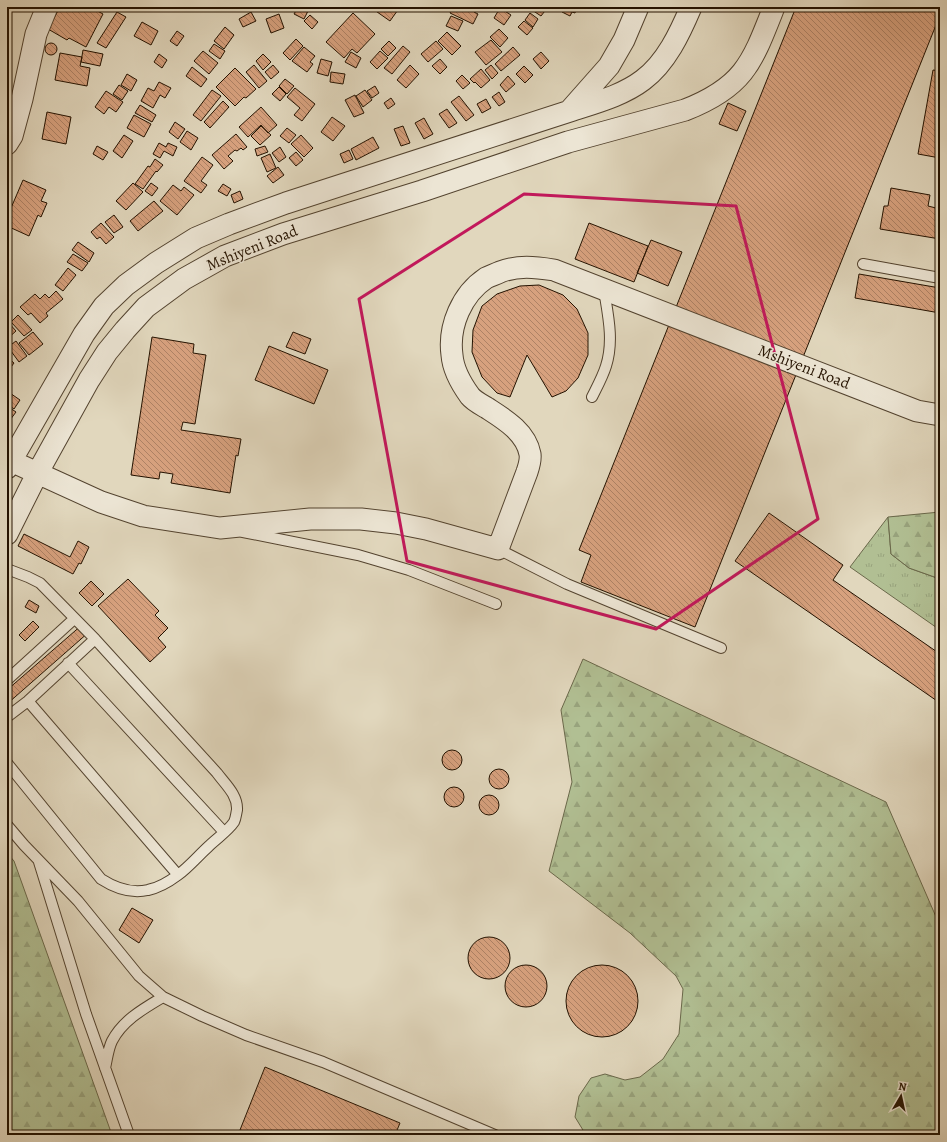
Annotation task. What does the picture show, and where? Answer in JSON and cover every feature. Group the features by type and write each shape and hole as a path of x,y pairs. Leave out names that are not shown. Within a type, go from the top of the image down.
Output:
{"street":[{"path":"7,144 12,136 22,99 36,34 46,7"},
{"path":"568,142 570,111 609,66 624,40 638,7"},
{"path":"498,549 426,529 396,523 361,519 310,519 220,528 143,516 101,502 38,472 9,464 84,334 104,306 126,285 156,263 196,238 286,203 570,111 628,90 656,69 668,53 692,7"},
{"name":"Mshiyeni Road","path":"7,534 38,472 89,380 107,352 146,307 184,279 225,256 283,234 422,191 568,142 685,110 703,103 720,94 733,84 744,71 753,57 774,7"},
{"name":"Mshiyeni Road","path":"498,549 528,472 530,453 521,436 507,421 471,398 459,377 452,355 452,332 459,308 472,291 486,278 502,271 520,266 554,270 917,411 940,415"}],"lane":[{"path":"863,264 940,278"},
{"path":"592,398 606,365 609,350 610,329 604,290"},
{"path":"220,528 365,557 409,570 496,604"},
{"path":"498,549 567,584 721,648"},
{"path":"7,569 40,583 95,639 211,767 232,793 236,802 236,816 234,822 178,875 158,887 148,890 125,890 113,887 101,879 7,763"},
{"path":"7,680 74,619"},
{"path":"7,717 28,701 95,639"},
{"path":"68,663 224,832"},
{"path":"28,701 178,875"},
{"path":"7,825 38,860 78,901 139,976 163,998 246,1035 323,1062 495,1135"},
{"path":"38,860 79,992 129,1135"},
{"path":"105,1068 112,1043 118,1031 136,1014 163,998"}],"highlighted area":[{"path":"524,194 736,206 818,519 656,629 407,561 359,299"}],"green space":[{"path":"940,512 940,579 909,568 891,554 888,517"},
{"path":"888,517 891,554 909,568 940,579 940,630 850,567"},
{"path":"583,659 886,802 940,926 940,1135 586,1135 575,1117 579,1096 591,1078 605,1074 625,1080 640,1077 663,1059 679,1034 683,989 676,976 630,933 549,871 572,782 561,710"},
{"path":"7,853 14,861 112,1135 78,1135 68,1131 65,1135 7,1135"}],"building":[{"path":"60,7 90,7 103,14 86,47 69,38 67,40 48,29"},
{"path":"298,7 310,7 304,19 294,14"},
{"path":"370,7 400,7 390,21"},
{"path":"453,7 476,7 474,12 478,14 473,24 450,13"},
{"path":"548,7 541,16 529,8"},
{"path":"564,7 577,7 575,13 572,12 570,16 562,12"},
{"path":"796,7 940,7 940,15 695,627 581,582 591,555 579,550"},
{"path":"500,8 511,15 504,25 494,18"},
{"path":"117,12 126,17 106,48 97,43"},
{"path":"251,12 256,21 243,27 239,19"},
{"path":"353,13 375,34 357,53 352,49 344,58 326,42"},
{"path":"530,13 538,19 533,27 525,20"},
{"path":"279,14 284,28 271,33 266,19"},
{"path":"310,15 318,22 312,29 304,21"},
{"path":"451,16 463,21 458,31 446,26"},
{"path":"524,21 533,28 527,35 518,27"},
{"path":"142,22 158,31 151,45 134,36"},
{"path":"225,27 234,35 224,49 214,41"},
{"path":"499,29 508,38 500,47 490,37"},
{"path":"177,31 184,36 177,46 170,41"},
{"path":"447,32 461,46 452,55 438,41"},
{"path":"296,39 303,46 290,60 283,53"},
{"path":"491,40 502,52 486,65 475,52"},
{"path":"389,41 396,48 388,56 381,49"},
{"path":"436,41 443,49 428,62 421,54"},
{"path":"49,43 53,43 57,49 53,55 49,55 45,51 45,47"},
{"path":"214,44 225,51 220,59 209,51"},
{"path":"403,46 410,52 392,74 384,68"},
{"path":"304,47 315,56 310,62 313,64 307,72 292,61"},
{"path":"513,47 520,55 501,71 495,64"},
{"path":"83,50 103,54 100,66 81,62"},
{"path":"203,51 218,63 209,74 194,61"},
{"path":"380,51 388,58 377,69 370,62"},
{"path":"351,52 361,58 356,68 345,62"},
{"path":"541,52 549,61 541,69 533,59"},
{"path":"60,53 82,57 80,66 90,68 87,86 55,80"},
{"path":"159,54 167,60 162,68 154,62"},
{"path":"263,54 271,62 263,70 256,61"},
{"path":"321,59 332,62 328,76 317,73"},
{"path":"440,59 447,67 440,74 432,66"},
{"path":"254,65 267,81 259,88 246,72"},
{"path":"273,65 279,72 271,79 265,72"},
{"path":"410,65 419,74 406,88 397,80"},
{"path":"491,65 498,73 492,79 485,70"},
{"path":"524,66 533,75 525,83 516,74"},
{"path":"192,67 207,79 201,87 186,76"},
{"path":"235,68 256,89 246,98 244,97 235,106 216,87"},
{"path":"481,69 490,80 481,88 470,79"},
{"path":"933,70 940,71 940,158 918,154"},
{"path":"331,72 345,74 343,84 330,82"},
{"path":"127,74 137,80 131,91 121,85"},
{"path":"462,75 470,83 463,89 456,81"},
{"path":"508,76 515,84 506,92 500,85"},
{"path":"285,79 294,86 287,94 279,86"},
{"path":"159,82 171,88 165,98 160,95 153,108 141,101 148,88 154,91"},
{"path":"119,85 128,91 122,100 113,94"},
{"path":"375,86 379,93 372,98 367,91"},
{"path":"279,87 286,94 280,101 272,94"},
{"path":"295,88 315,104 302,121 294,115 300,108 287,97"},
{"path":"212,90 221,96 201,121 193,115"},
{"path":"365,90 372,100 363,107 356,96"},
{"path":"106,91 123,102 116,112 109,107 104,114 95,107"},
{"path":"499,92 505,102 499,106 492,97"},
{"path":"355,95 364,113 354,117 345,100"},
{"path":"459,96 474,115 466,121 451,102"},
{"path":"391,98 395,104 388,109 384,103"},
{"path":"486,99 491,108 482,113 477,104"},
{"path":"223,101 229,107 210,128 204,122"},
{"path":"728,103 746,111 737,131 719,124"},
{"path":"140,105 156,115 152,122 135,113"},
{"path":"261,107 277,125 268,133 261,125 248,137 239,127"},
{"path":"447,109 457,123 449,128 439,114"},
{"path":"47,112 71,117 66,144 42,139"},
{"path":"134,115 151,124 144,137 127,128"},
{"path":"332,117 345,126 333,141 321,132"},
{"path":"424,118 433,134 424,139 415,123"},
{"path":"175,122 185,129 178,139 169,132"},
{"path":"261,126 271,135 260,145 251,136"},
{"path":"403,126 410,143 401,146 394,129"},
{"path":"287,128 296,135 289,143 280,136"},
{"path":"187,131 198,138 191,150 180,142"},
{"path":"236,134 247,147 243,150 241,148 237,151 235,150 228,156 233,161 224,169 212,155"},
{"path":"124,135 133,141 122,158 113,151"},
{"path":"301,135 313,148 304,157 291,144"},
{"path":"373,137 379,148 356,160 351,149"},
{"path":"159,143 166,147 168,143 177,147 173,156 164,151 160,158 153,154"},
{"path":"97,146 108,152 103,160 93,154"},
{"path":"265,146 268,152 257,156 255,149"},
{"path":"280,147 286,157 279,162 272,153"},
{"path":"349,150 353,159 344,163 340,154"},
{"path":"296,152 303,160 296,166 289,158"},
{"path":"270,154 276,168 267,172 261,158"},
{"path":"202,157 213,165 201,181 207,185 201,193 184,181"},
{"path":"155,159 163,165 157,172 156,171 143,189 135,184"},
{"path":"278,167 284,175 273,183 267,176"},
{"path":"23,180 46,190 41,201 47,203 41,217 38,215 29,236 7,226 8,207 11,208"},
{"path":"133,183 143,192 126,210 116,201"},
{"path":"151,183 158,188 152,196 145,191"},
{"path":"223,184 231,189 227,196 218,191"},
{"path":"173,185 181,191 184,187 194,195 177,215 160,201"},
{"path":"891,188 930,195 928,206 940,209 940,239 880,229 884,206 888,206"},
{"path":"240,191 243,199 234,203 231,195"},
{"path":"154,201 163,211 138,231 130,221"},
{"path":"114,215 123,227 114,233 105,222"},
{"path":"101,223 114,237 106,244 100,237 97,239 91,232"},
{"path":"589,223 648,246 634,282 575,259"},
{"path":"651,240 682,252 668,286 637,273"},
{"path":"78,242 94,253 89,262 72,250"},
{"path":"73,254 88,263 82,271 67,262"},
{"path":"68,268 76,275 63,291 55,285"},
{"path":"859,274 940,288 940,313 855,298"},
{"path":"539,285 563,295 577,309 588,333 588,355 578,378 566,391 552,397 527,355 510,397 497,393 482,377 472,352 473,330 482,306 497,294 520,286"},
{"path":"56,291 63,299 46,313 48,316 40,323 31,313 28,315 20,307 35,294 40,299 45,294 49,298"},
{"path":"18,315 32,330 24,336 11,322"},
{"path":"8,322 16,331 7,339 7,324"},
{"path":"33,332 43,344 29,355 19,343"},
{"path":"293,332 311,339 305,354 286,347"},
{"path":"152,337 194,344 193,353 206,355 195,424 183,422 181,430 241,439 238,456 236,455 230,493 171,483 173,474 160,472 159,479 131,475"},
{"path":"16,341 27,356 19,362 8,347"},
{"path":"269,346 328,370 314,404 255,380"},
{"path":"7,357 14,363 8,371 7,370"},
{"path":"7,391 20,400 14,409 7,404"},
{"path":"7,406 16,412 7,424"},
{"path":"769,513 843,565 833,580 940,654 940,703 735,561"},
{"path":"24,534 70,557 78,541 89,547 81,564 79,563 73,574 18,546"},
{"path":"128,579 159,611 155,615 168,628 158,638 166,647 150,662 98,606"},
{"path":"91,581 104,594 92,606 79,593"},
{"path":"29,600 39,606 36,613 25,607"},
{"path":"33,621 39,627 25,641 19,635"},
{"path":"83,624 89,632 7,704 7,690"},
{"path":"448,750 456,750 462,756 462,764 456,770 448,770 442,764 442,756"},
{"path":"495,769 503,769 509,775 509,783 503,789 495,789 489,783 489,775"},
{"path":"450,787 458,787 464,793 464,801 458,807 450,807 444,801 444,793"},
{"path":"485,795 493,795 499,801 499,809 493,815 485,815 479,809 479,801"},
{"path":"132,908 153,920 139,943 119,930"},
{"path":"489,937 504,943 510,958 504,973 489,979 474,973 468,958 474,943"},
{"path":"522,965 530,965 541,971 547,982 547,990 541,1001 530,1007 522,1007 511,1001 505,990 505,982 511,971"},
{"path":"595,965 609,965 616,967 628,975 636,987 638,1001 636,1015 628,1027 616,1035 609,1037 595,1037 588,1035 576,1027 568,1015 566,1008 566,994 568,987 576,975 588,967"},
{"path":"265,1067 400,1123 395,1135 238,1135"}]}
